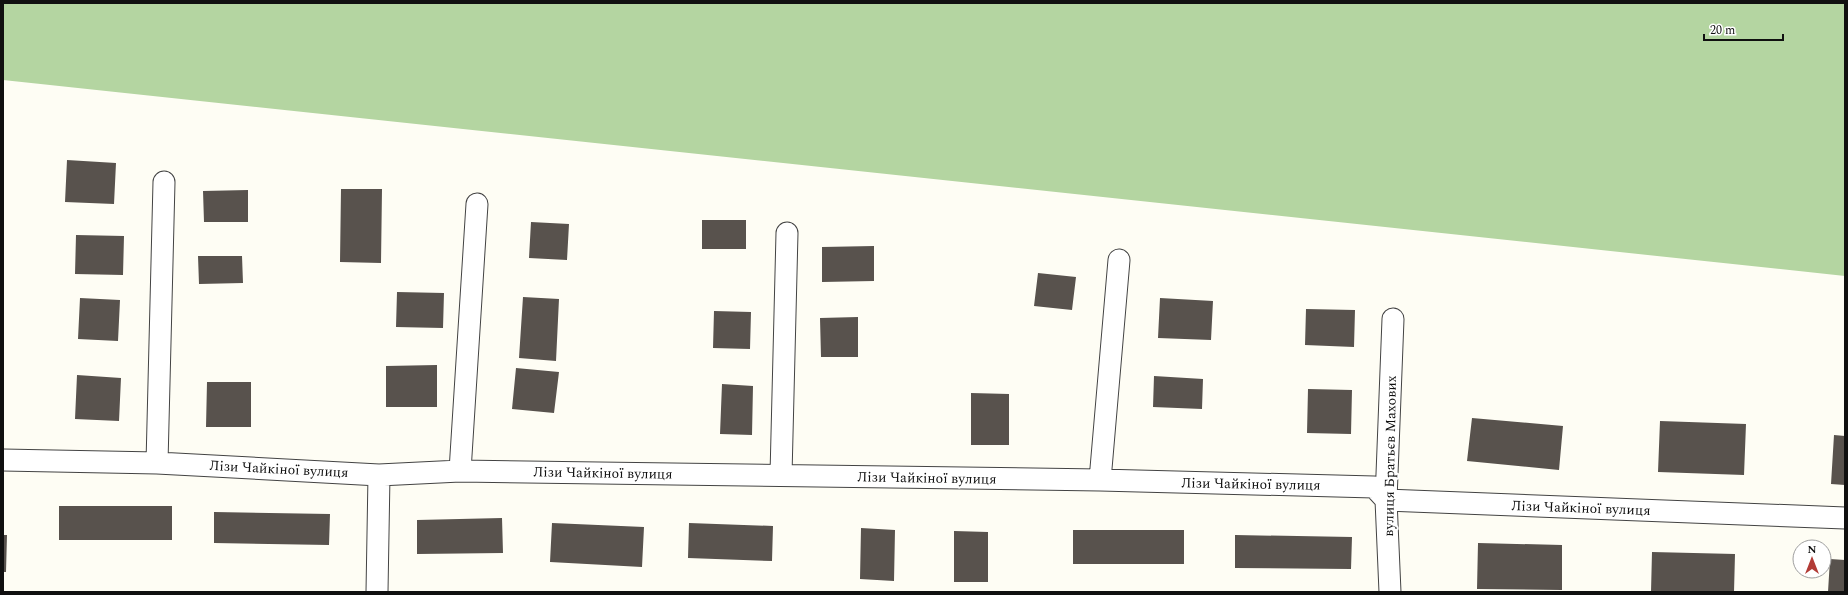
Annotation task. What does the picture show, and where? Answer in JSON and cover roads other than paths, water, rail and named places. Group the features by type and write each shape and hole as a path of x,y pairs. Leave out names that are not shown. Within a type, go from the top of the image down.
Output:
{"street":[{"path":"156,463 164,182"},
{"path":"460,471 477,204"},
{"path":"781,476 787,233"},
{"path":"1100,480 1119,260"},
{"name":"вулиця Братьєв Махових","path":"1390,592 1386,500 1393,320"},
{"name":"Лізи Чайкіної вулиця","path":"3,460 156,463 379,475 460,471 1100,480 1374,487 1386,500 1845,518"},
{"path":"377,592 379,475"}]}
